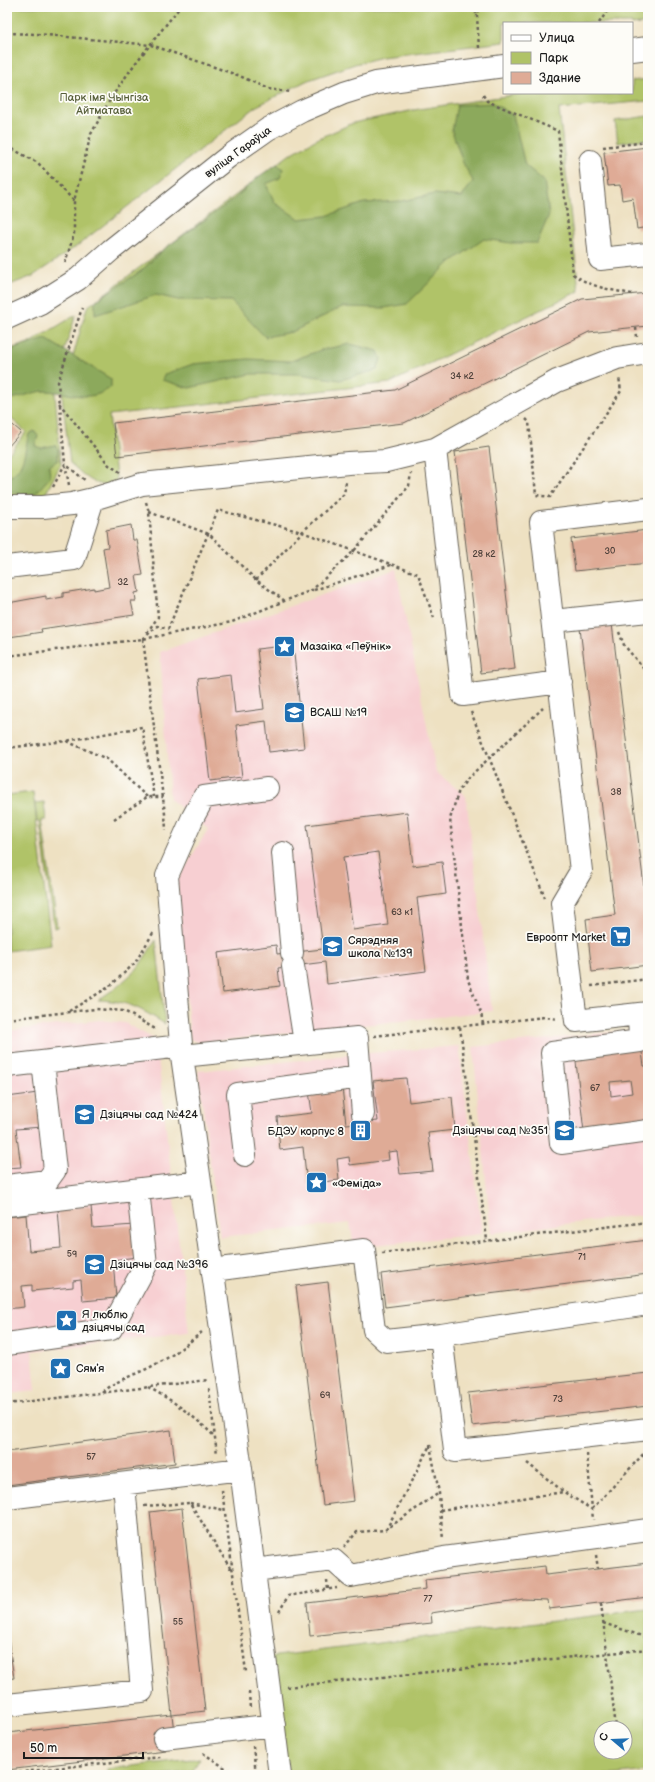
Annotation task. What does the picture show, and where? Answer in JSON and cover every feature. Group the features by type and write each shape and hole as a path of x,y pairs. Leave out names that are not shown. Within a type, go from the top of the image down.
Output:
{"street":[{"path":"633,50 648,48"},
{"name":"вуліца Гараўца","path":"7,318 40,302 78,279 111,250 228,157 268,130 302,111 344,93 376,83 503,66"},
{"path":"590,161 600,259 648,254"},
{"path":"7,507 43,507 89,500 142,484 348,463 386,461 414,455 435,449 557,381 617,358 648,353"},
{"path":"435,449 462,695 561,687"},
{"path":"7,567 74,559 89,500"},
{"path":"648,509 541,522 581,871 562,903 576,1021 643,1014 640,1041 552,1053 561,1143 648,1131"},
{"path":"553,621 648,611"},
{"path":"267,788 204,797 193,817 167,876 176,1050 200,1182 241,1469 243,1572 269,1689 280,1775"},
{"path":"283,853 292,960 305,1042"},
{"path":"7,1066 176,1050 356,1038 363,1114"},
{"path":"7,1186 47,1181 55,1170 44,1062"},
{"path":"245,1155 238,1094 360,1077"},
{"path":"7,1205 200,1182"},
{"path":"7,1344 111,1329 146,1265 138,1190"},
{"path":"213,1270 364,1250 374,1330 386,1341 441,1335 648,1304"},
{"path":"441,1335 455,1451 648,1429"},
{"path":"7,1498 241,1469"},
{"path":"7,1706 142,1691 124,1484"},
{"path":"243,1572 333,1560 351,1576 444,1558 648,1530"},
{"path":"163,1747 252,1727 274,1725"}],"path":[{"path":"65,263 74,234 74,201 91,134 111,98 180,7"},
{"path":"475,7 479,48"},
{"path":"477,16 479,7"},
{"path":"600,22 610,7"},
{"path":"7,33 44,34 151,45 240,76 268,89 291,92"},
{"path":"483,94 487,101 558,131 573,274 583,282 632,294"},
{"path":"590,161 588,149 648,142"},
{"path":"7,146 38,163 74,201"},
{"path":"82,308 58,382 65,464 89,500"},
{"path":"515,404 529,422 536,495 550,497 620,391 617,358"},
{"path":"59,403 109,465 142,484 149,512 158,617 143,639 163,797 166,837"},
{"path":"312,590 353,552 409,486 414,455"},
{"path":"256,580 302,532 344,494 348,463"},
{"path":"65,464 89,500"},
{"path":"143,639 157,626 168,629 218,510 302,532 353,552 418,574 436,624"},
{"path":"149,512 209,534 256,580 284,601"},
{"path":"7,656 143,639 232,622 312,590 391,565"},
{"path":"612,615 624,645 648,674"},
{"path":"483,1024 481,1013 468,980 450,819 458,790 490,756 561,687"},
{"path":"462,695 475,719 490,756 544,898 562,903"},
{"path":"7,748 66,741 142,727 154,797"},
{"path":"66,741 107,759 147,797"},
{"path":"114,819 147,797 163,797"},
{"path":"67,1012 110,987 135,963 153,933 155,926"},
{"path":"572,988 648,980"},
{"path":"7,1019 95,1009 124,1011 161,1033 176,1050"},
{"path":"356,1038 545,1016"},
{"path":"460,1027 487,1240"},
{"path":"364,1255 648,1222"},
{"path":"201,1325 203,1339"},
{"path":"101,1393 110,1385 125,1380 177,1352 202,1332"},
{"path":"207,1374 224,1510 243,1572 247,1676"},
{"path":"7,1404 208,1380"},
{"path":"148,1388 176,1403 196,1418 215,1437"},
{"path":"586,1437 591,1509"},
{"path":"385,1530 430,1445 440,1493 444,1558"},
{"path":"506,1446 564,1492 591,1509"},
{"path":"591,1509 648,1449"},
{"path":"641,1456 648,1456"},
{"path":"440,1510 564,1492"},
{"path":"357,1532 385,1530 440,1493"},
{"path":"125,1507 190,1503 224,1510"},
{"path":"190,1503 243,1572"},
{"path":"601,1603 615,1720"},
{"path":"603,1623 648,1638"},
{"path":"256,1775 249,1691 648,1649"},
{"path":"7,1774 56,1768 163,1747"},
{"path":"202,1752 234,1774"},
{"path":"56,1768 57,1774"},
{"path":"52,1775 80,1772 80,1775"}],"shaded area":[{"path":"396,569 436,772 466,796 492,1011 199,1043 190,1039 177,881 208,829 170,799 160,652"},
{"path":"100,1020 125,1023 156,1040 189,1333 32,1351 36,1391 7,1394 7,1031"},
{"name":"Дзіцячы сад №351","path":"648,1028 648,1214 491,1233 473,1047"},
{"path":"459,1046 482,1234 354,1247 350,1223 220,1237 198,1071 358,1054"}],"green space":[{"name":"Парк імя Чынгіза Айтматава","path":"7,7 648,7 648,23 633,25 633,22 503,22 503,42 382,57 355,64 306,81 255,107 77,246 33,276 7,286"},
{"path":"648,79 648,101 559,109 579,291 390,383 109,415 117,485 103,485 97,483 86,477 70,463 62,395 87,307 289,155 315,140 353,123 419,109 519,94 633,94 633,81"},
{"path":"493,103 513,115 525,165 544,181 549,215 537,243 511,243 484,239 448,264 407,304 384,308 342,307 292,332 265,337 231,301 178,300 156,295 95,315 95,301 141,271 164,249 233,200 258,177 277,164 283,169 280,178 266,184 275,203 299,219 326,216 364,203 402,201 435,194 462,197 473,181 463,163 452,131 457,105"},
{"path":"648,116 648,139 618,143 615,121"},
{"path":"76,315 54,381 61,464 44,497 7,498 7,456 26,432 7,415 7,350 31,342"},
{"path":"46,339 111,379 111,387 103,392 88,396 46,391 7,399 7,351"},
{"path":"350,344 378,351 381,359 377,370 340,380 299,374 251,374 189,388 162,380 165,374 193,364 248,359 291,361 321,350"},
{"path":"34,431 38,436 35,446 41,448 55,445 58,449 58,460 49,466 50,477 35,494 18,494 7,490 7,478 13,475 21,465 29,434"},
{"path":"33,792 51,945 7,951 7,795"},
{"path":"44,802 46,820 42,820 57,927 54,928 40,821 37,821 35,803"},
{"path":"156,940 165,1024 133,1006 118,1002 98,1000 117,987 137,969"},
{"path":"648,1609 648,1771 611,1775 284,1775 269,1657"},
{"path":"200,1758 192,1772 160,1775 103,1775 107,1774 107,1769"}],"building":[{"path":"648,147 648,227 637,229 633,198 622,200 620,185 608,186 604,152"},
{"path":"648,293 648,326 589,332 404,423 117,456 113,423 395,390 582,299"},
{"path":"7,420 21,432 7,448"},
{"path":"489,447 515,669 481,673 455,452"},
{"path":"131,525 133,540 137,540 143,575 136,576 139,592 135,593 136,601 131,601 134,615 41,629 42,632 9,637 9,633 7,633 8,603 46,596 46,600 63,597 63,593 109,587 103,548 108,547 106,530"},
{"path":"648,530 648,563 575,571 571,539"},
{"path":"612,624 648,911 648,965 592,972 586,919 615,915 580,628"},
{"path":"293,645 304,748 269,752 266,721 236,725 242,777 210,781 198,679 231,675 235,713 264,709 257,649"},
{"path":"407,812 413,866 442,862 446,894 417,898 426,971 327,984 325,962 278,968 280,986 223,993 218,953 276,945 277,954 323,949 307,825","holes":["378,852 388,925 353,930 343,857"]},
{"path":"641,1045 644,1066 648,1066 648,1124 584,1132 575,1053","holes":["630,1080 632,1093 611,1096 610,1082"]},
{"name":"БДЭУ корпус 8","path":"406,1078 409,1102 452,1097 455,1130 428,1133 433,1171 400,1174 397,1151 388,1152 389,1160 350,1165 349,1157 337,1159 339,1180 307,1184 303,1147 280,1150 277,1117 312,1113 309,1091 342,1087 346,1124 378,1121 373,1081"},
{"path":"38,1093 42,1127 16,1129 21,1167 7,1168 7,1097"},
{"path":"91,1206 93,1228 134,1225 137,1257 113,1260 116,1298 83,1301 81,1280 73,1281 73,1287 32,1291 32,1285 22,1286 24,1307 7,1309 7,1217 26,1215 29,1251 61,1248 58,1209"},
{"path":"648,1240 648,1274 385,1307 381,1274"},
{"path":"328,1282 354,1501 323,1505 296,1286"},
{"path":"648,1373 648,1406 472,1426 468,1393"},
{"path":"171,1430 175,1463 7,1485 7,1452"},
{"path":"645,1460 648,1460 648,1475 647,1475"},
{"path":"182,1508 205,1711 172,1715 150,1512"},
{"path":"648,1563 648,1597 549,1609 548,1600 523,1599 431,1613 432,1623 310,1636 307,1603 426,1589 425,1580 545,1566 546,1575"},
{"path":"7,1631 14,1678 7,1679"},
{"path":"172,1715 174,1732 163,1733 166,1751 7,1770 7,1733"}],"place":[{"name":"Мазаіка «Пеўнік»","path":"284,646"},
{"name":"ВСАШ №19","path":"294,712"},
{"name":"Евроопт Market","path":"621,937"},
{"name":"Сярэдняя школа №139","path":"333,946"},
{"name":"Дзіцячы сад №424","path":"85,1114"},
{"name":"Дзіцячы сад №351","path":"564,1130"},
{"name":"БДЭУ корпус 8","path":"360,1131"},
{"name":"«Феміда»","path":"317,1183"},
{"name":"Дзіцячы сад №396","path":"94,1264"},
{"name":"Я люблю дзіцячы сад","path":"66,1320"},
{"name":"Сямʼя","path":"61,1368"}]}
